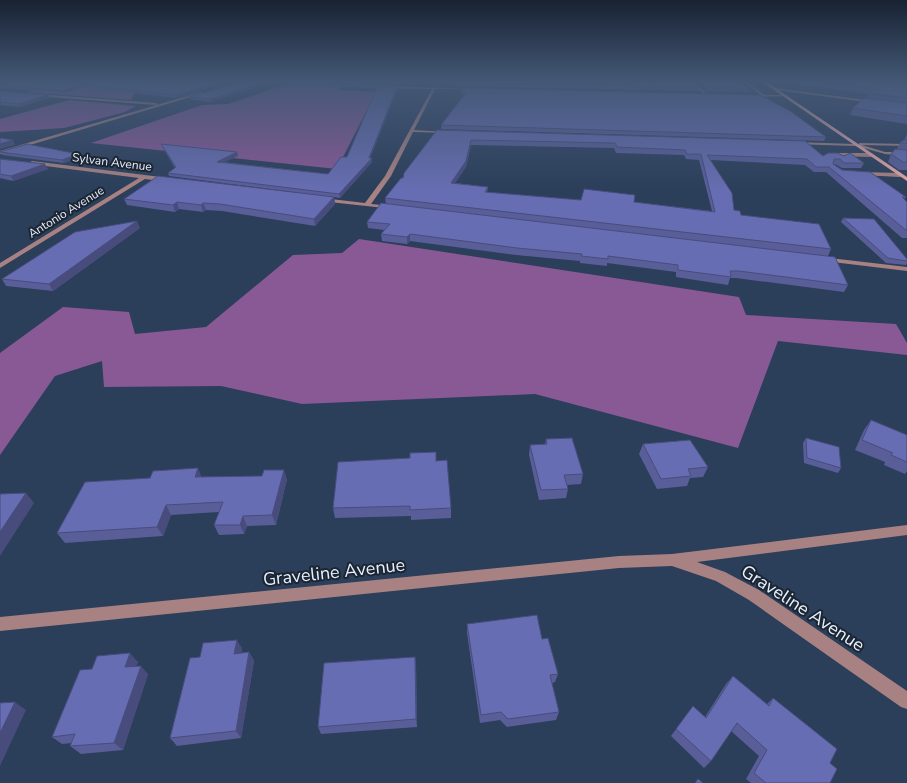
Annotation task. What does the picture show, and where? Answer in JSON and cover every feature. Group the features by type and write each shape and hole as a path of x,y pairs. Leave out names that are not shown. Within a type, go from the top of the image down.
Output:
{"main road":[{"path":"817,118 907,179"}],"street":[{"path":"0,153 117,118"},
{"path":"368,205 388,176 418,118"},
{"path":"410,131 450,132"},
{"path":"789,143 907,145"},
{"path":"805,143 811,148"},
{"path":"856,145 885,153 907,154"},
{"path":"827,154 843,156 871,155"},
{"path":"0,159 10,160"},
{"name":"Sylvan Avenue","path":"29,162 173,180"},
{"path":"854,170 872,174 900,175"},
{"name":"Antonio Avenue","path":"0,266 144,177"},
{"path":"319,199 397,209"},
{"path":"819,259 907,269"},
{"name":"Graveline Avenue","path":"0,624 620,562 672,560 904,532"},
{"name":"Graveline Avenue","path":"672,560 720,576 754,595 907,701"}],"shaded area":[{"path":"104,118 64,128 0,132 0,119"},
{"path":"165,118 363,118 337,169 91,143"},
{"path":"359,239 739,297 746,315 896,324 907,343 907,355 778,341 738,448 535,394 302,404 221,386 104,387 102,361 55,376 0,455 0,353 63,307 129,312 135,334 206,327 293,255 342,253"}],"building":[{"path":"364,118 385,118 369,158 372,158 339,194 168,173 176,167 161,144 237,152 217,162 328,174 341,157 347,157"},
{"path":"447,118 799,118 826,137 441,125"},
{"path":"437,130 805,141 823,156 828,153 837,153 844,156 850,153 864,163 844,163 840,159 834,159 833,164 842,170 870,172 906,197 902,197 907,202 907,231 829,167 816,167 807,159 707,155 732,193 734,210 740,211 741,215 819,224 831,249 385,198 403,178 404,173","holes":["471,140 615,143 617,147 685,150 687,154 701,154 715,212 634,202 635,195 584,189 581,200 485,192 488,187 451,183 466,161"]},
{"path":"0,138 13,140 0,144"},
{"path":"27,144 78,154 62,160 0,152"},
{"path":"895,149 907,150 907,162 903,162 891,154"},
{"path":"0,159 45,164 11,176 0,174"},
{"path":"158,176 334,197 314,219 220,204 203,203 201,205 177,202 173,205 124,199"},
{"path":"381,203 835,257 848,285 739,271 730,271 731,277 678,270 678,265 608,256 608,259 581,256 582,254 517,248 410,234 407,237 381,234 390,224 367,222"},
{"path":"843,218 874,219 907,261 888,258"},
{"path":"137,221 49,284 2,279 75,232"},
{"path":"871,420 907,435 907,462 891,455 893,453 862,440"},
{"path":"572,438 583,474 564,475 568,489 541,490 530,445 547,444 546,439"},
{"path":"806,438 839,447 841,468 807,458"},
{"path":"690,440 708,467 688,469 691,476 661,479 643,444"},
{"path":"436,452 436,461 447,460 451,508 410,510 410,506 333,508 338,462 410,458 410,453"},
{"path":"198,468 195,477 262,476 264,470 284,470 272,515 243,516 240,525 214,525 223,502 166,505 157,527 57,533 85,482 150,478 153,471"},
{"path":"26,493 0,532 0,494"},
{"path":"537,615 542,639 548,638 558,674 550,675 559,712 508,719 501,712 481,715 467,624"},
{"path":"237,640 234,654 249,652 236,731 170,738 190,658 200,657 203,643"},
{"path":"130,653 125,667 141,666 114,743 70,746 75,734 52,737 80,670 92,669 97,656"},
{"path":"415,657 416,719 318,727 324,663"},
{"path":"733,676 769,706 773,698 837,749 830,763 837,769 830,783 766,783 754,773 767,750 737,723 711,761 676,729 693,706 706,718"},
{"path":"15,702 0,733 0,703"},
{"path":"698,779 703,783 695,783"}]}
